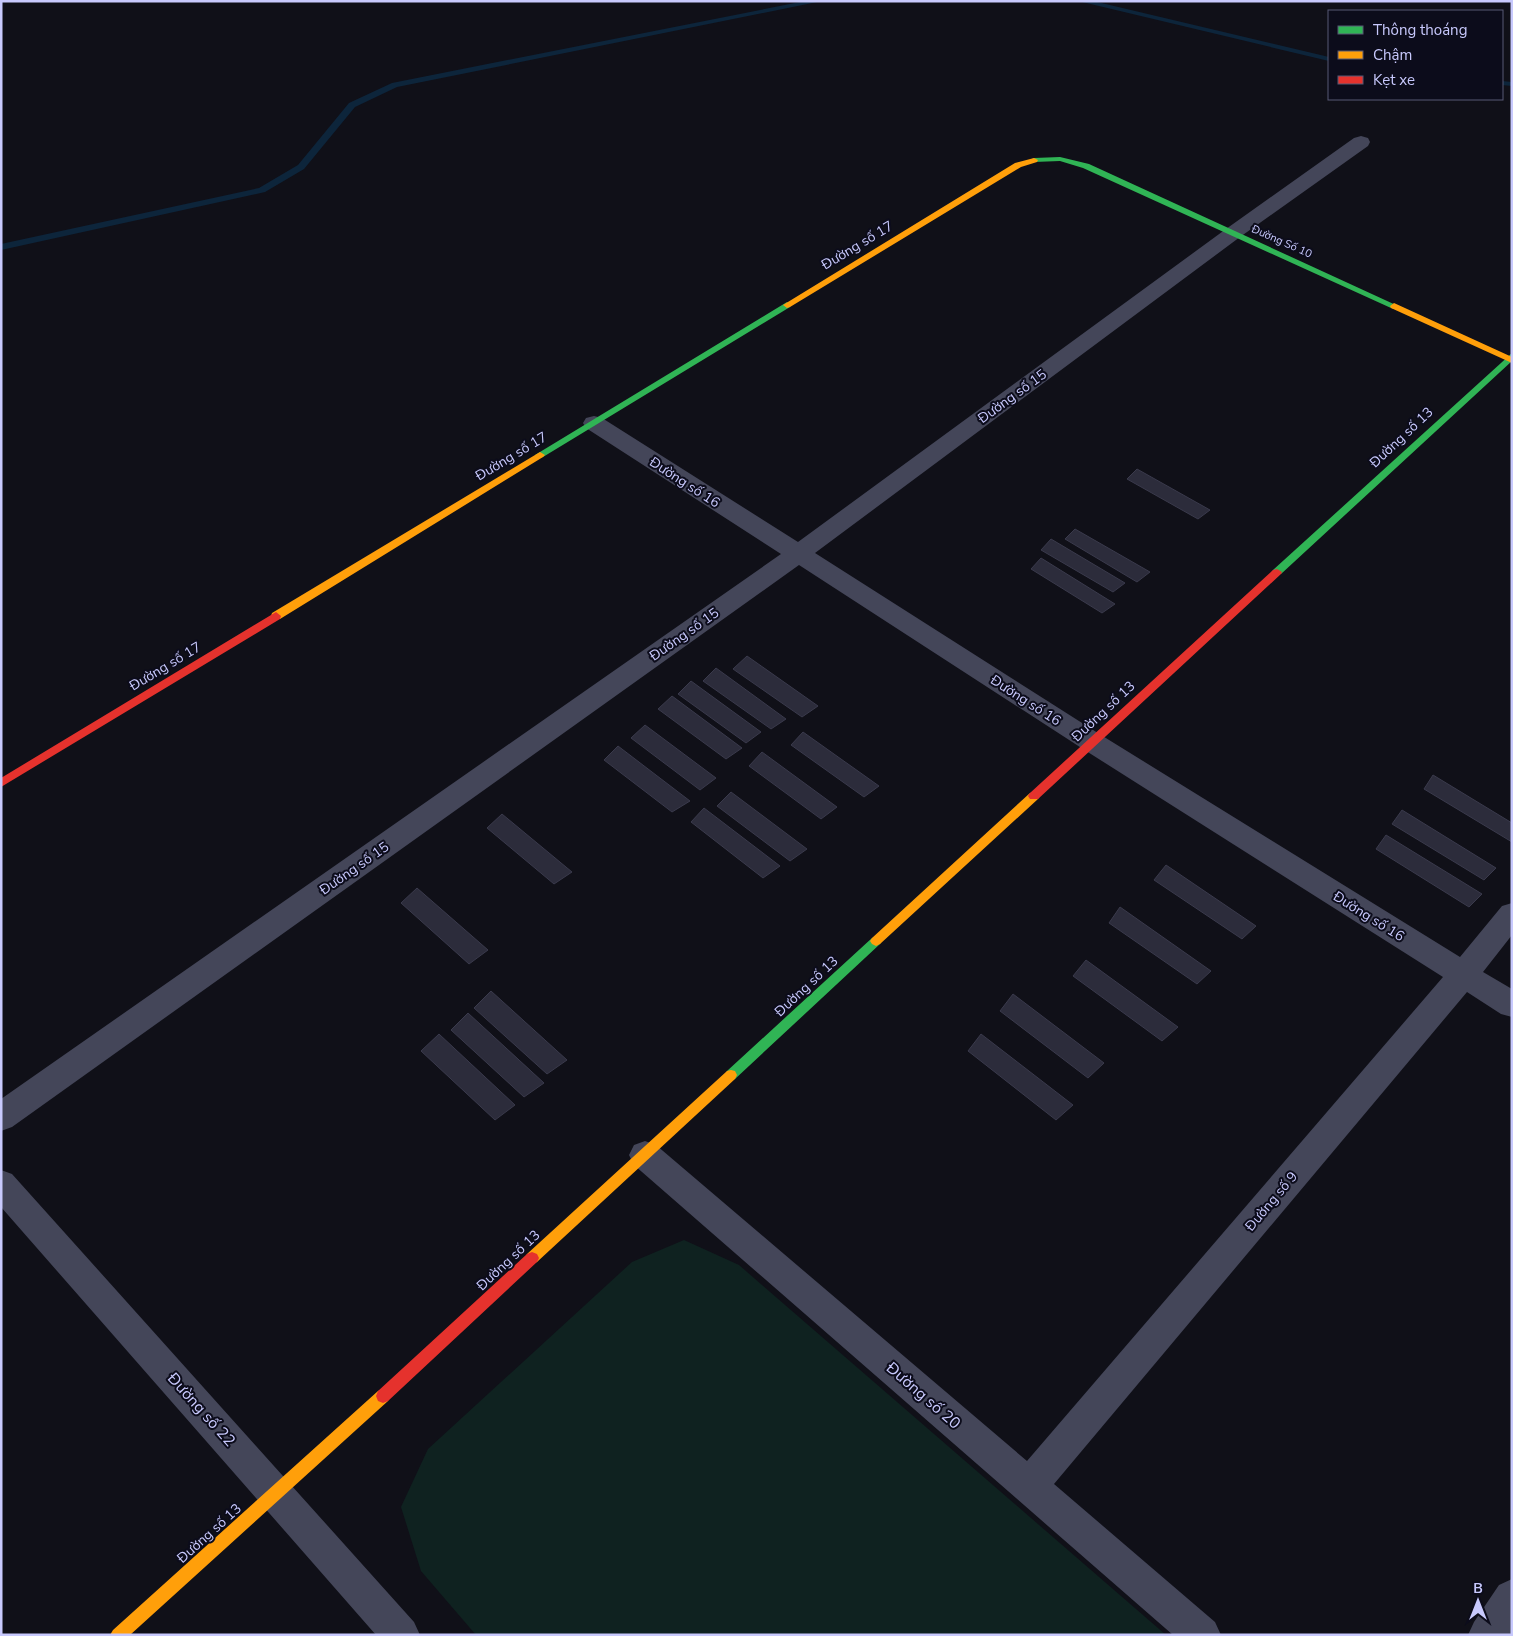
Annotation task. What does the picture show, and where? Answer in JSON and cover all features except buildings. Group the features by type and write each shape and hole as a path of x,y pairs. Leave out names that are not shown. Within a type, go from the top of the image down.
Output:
{"street":[{"name":"Đường số 15","path":"1,1117 798,554 1234,233 1361,142"},
{"name":"Đường Số 10","path":"1038,158 1066,159 1086,166 1511,358"},
{"name":"Đường số 17","path":"1,783 1018,166 1038,158"},
{"name":"Đường số 13","path":"118,1635 277,1493 1511,358"},
{"name":"Đường số 16","path":"594,423 1092,742 1512,1006"},
{"name":"Đường số 9","path":"1029,1486 1463,975 1512,914"},
{"name":"Đường số 20","path":"645,1155 1202,1635"},
{"name":"Đường số 22","path":"1,1184 401,1635"},
{"path":"1487,1635 1512,1598"}],"green space":[{"path":"684,1240 739,1265 1166,1635 476,1635 421,1571 401,1507 428,1449 632,1262"}],"waterway":[{"path":"1,247 262,190 301,167 352,105 395,85 818,1"},
{"path":"1082,1 1328,59"},
{"path":"1503,83 1512,84"}],"traffic: fast":[{"path":"1034,160 1060,159 1086,166 1394,306"},
{"path":"540,455 787,305"},
{"path":"1277,572 1512,356"},
{"path":"731,1075 876,941"}],"traffic: slow":[{"path":"787,305 1018,165 1034,160"},
{"path":"1394,306 1512,360"},
{"path":"276,616 540,455"},
{"path":"876,941 1034,796"},
{"path":"532,1258 731,1075"},
{"path":"118,1635 383,1396"}],"traffic: jam":[{"path":"1034,796 1277,572"},
{"path":"1,783 276,616"},
{"path":"383,1396 532,1258"}]}
